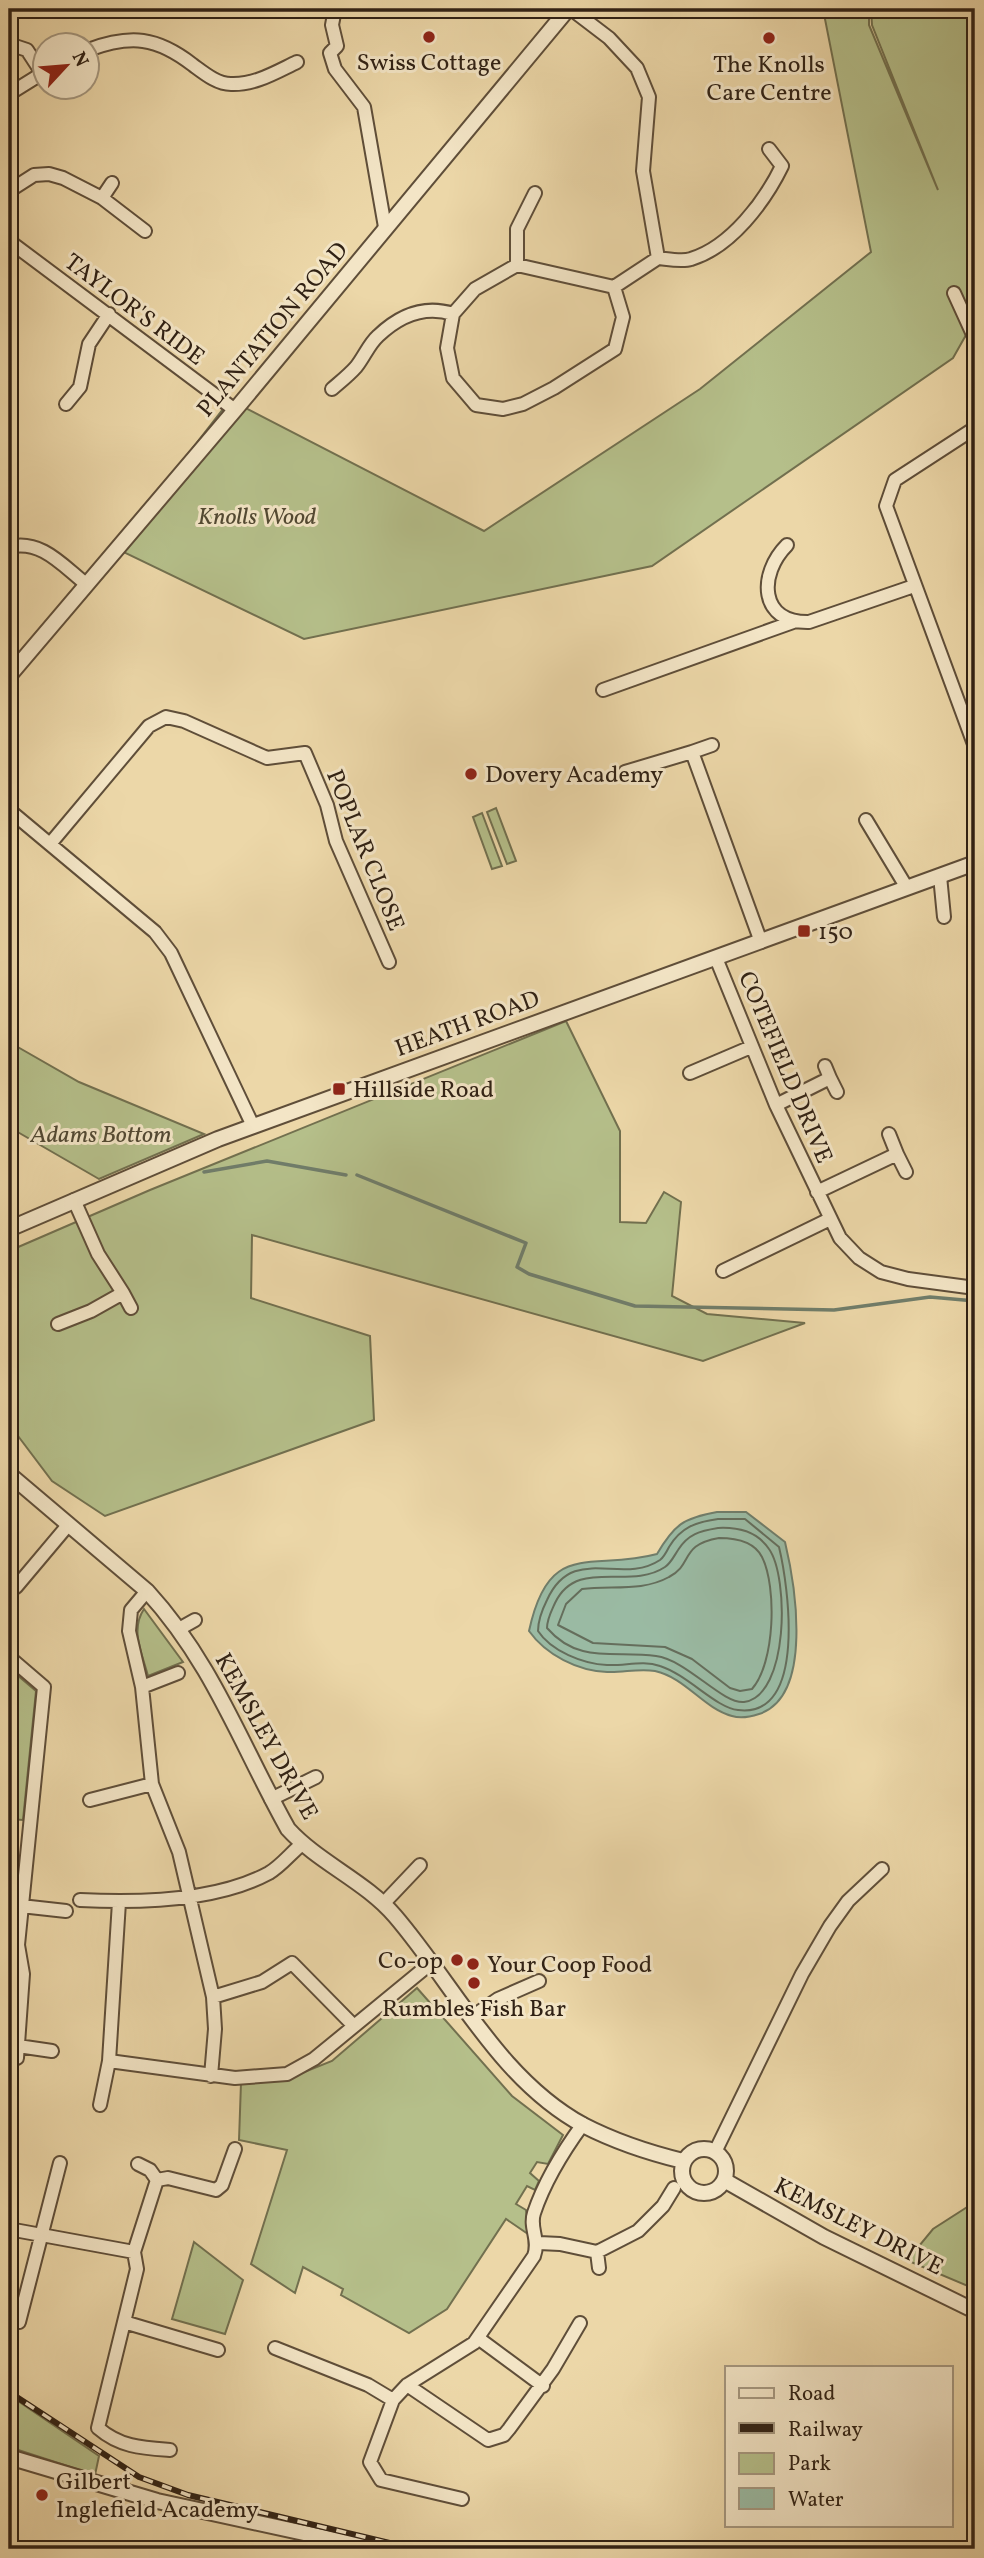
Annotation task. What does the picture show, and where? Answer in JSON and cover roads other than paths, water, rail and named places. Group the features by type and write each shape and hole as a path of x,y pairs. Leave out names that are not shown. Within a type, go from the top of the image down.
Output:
{"street":[{"path":"335,9 332,25 337,46 330,53 335,69 364,107 385,228"},
{"path":"570,9 609,38 637,68 649,97 643,171 647,208 658,258"},
{"name":"PLANTATION ROAD","path":"9,676 570,9"},
{"path":"102,47 133,39 162,44 207,76 229,85 255,82 297,62"},
{"path":"9,44 27,50 32,56"},
{"path":"9,94 32,80"},
{"path":"614,287 622,317 615,349 554,388 503,409 476,405 453,378 447,348 453,314 475,289 517,265 614,287 658,258 690,260 717,245 756,210 782,166 769,149"},
{"path":"9,191 34,175 49,174 102,198 145,230"},
{"path":"102,198 112,183"},
{"path":"517,265 517,229 535,193"},
{"name":"TAYLOR'S RIDE","path":"9,241 235,410"},
{"path":"954,293 975,339"},
{"path":"332,389 356,367 377,337 394,323 422,310 435,308 453,314"},
{"path":"66,404 80,387 89,344 109,314"},
{"path":"975,428 895,480 886,506 975,747"},
{"path":"9,547 22,543 42,548 86,584"},
{"path":"787,545 775,557 768,573 767,592 776,611 793,622"},
{"path":"603,690 793,622 809,622 914,586"},
{"name":"POPLAR CLOSE","path":"50,844 149,726 166,717 184,721 267,758 309,751 336,841 389,962"},
{"path":"625,772 712,745"},
{"path":"692,752 761,942"},
{"path":"9,810 155,932 171,953 253,1126"},
{"path":"866,820 907,888"},
{"name":"HEATH ROAD","path":"9,1229 253,1126 975,863"},
{"path":"940,876 944,917"},
{"name":"COTEFIELD DRIVE","path":"716,958 776,1105 840,1238 859,1258 881,1272 908,1279 975,1288"},
{"path":"691,1073 751,1047"},
{"path":"776,1105 828,1072 837,1091"},
{"path":"888,1134 906,1172"},
{"name":"COTEFIELD DRIVE","path":"817,1192 897,1154"},
{"path":"74,1200 98,1254 131,1308"},
{"path":"723,1271 830,1219"},
{"path":"58,1324 123,1293"},
{"name":"KEMSLEY DRIVE","path":"9,1474 147,1591 179,1629 224,1700 288,1829 302,1844 383,1904 510,2066 544,2097 583,2124 683,2161"},
{"path":"16,1587 69,1524"},
{"path":"147,1591 131,1611 129,1632 142,1686 146,1752 152,1784 179,1852 213,1997 215,2029 211,2076"},
{"path":"179,1629 195,1619"},
{"path":"9,1657 44,1687 21,1906 14,1924 23,1974 18,2052 52,2051"},
{"path":"142,1686 178,1673"},
{"path":"271,1799 316,1777"},
{"path":"90,1800 152,1784"},
{"path":"80,1900 119,1902 190,1895 253,1880 272,1871 302,1844"},
{"path":"383,1904 420,1865"},
{"path":"715,2151 802,1974 830,1926 848,1901 882,1869"},
{"path":"100,2105 109,2061 119,1902"},
{"path":"21,1906 66,1910"},
{"path":"213,1997 262,1982 292,1963 353,2025"},
{"path":"109,2061 235,2078 287,2074 314,2059 431,1963"},
{"path":"472,2017 498,1999 539,1981"},
{"path":"462,2499 381,2480 373,2471 370,2462 393,2400 407,2385 478,2338 534,2256 539,2243 533,2216 564,2154 583,2124"},
{"path":"157,2180 168,2178 216,2190 222,2185 235,2149"},
{"path":"696,2150 715,2151 725,2163 724,2180 711,2192 694,2191 683,2178 683,2161 696,2150"},
{"path":"19,2322 60,2162"},
{"path":"138,2164 150,2170 157,2180"},
{"path":"157,2180 134,2252 137,2269 98,2428 109,2438 132,2447 170,2450"},
{"name":"KEMSLEY DRIVE","path":"724,2180 824,2237 975,2311"},
{"path":"539,2243 560,2244 597,2252 638,2231 663,2206 674,2188"},
{"path":"9,2229 134,2252"},
{"path":"597,2252 599,2268"},
{"path":"124,2322 218,2350"},
{"path":"407,2385 488,2440 504,2435 542,2385 580,2323"},
{"path":"478,2338 542,2385"},
{"path":"275,2348 368,2385 393,2400"},
{"path":"9,2457 157,2501 378,2549"}],"water":[{"path":"717,1512 746,1512 785,1542 796,1610 794,1663 788,1685 776,1703 759,1714 742,1717 722,1712 676,1680 655,1671 607,1672 585,1669 554,1654 529,1631 537,1602 548,1582 561,1571 575,1564 657,1554 681,1524"}],"waterway":[{"path":"204,1172 267,1161 346,1175"},
{"path":"357,1175 526,1243 517,1267 529,1274 635,1306 834,1310 930,1297 975,1301"}],"railway":[{"path":"9,2392 139,2477 188,2495 415,2549"}],"place":[{"name":"Swiss Cottage","path":"429,37"},
{"name":"The Knolls Care Centre","path":"769,38"},
{"name":"Dovery Academy","path":"471,774"},
{"name":"150","path":"804,931"},
{"name":"Hillside Road","path":"339,1089"},
{"name":"Co-op","path":"457,1960"},
{"name":"Your Coop Food","path":"473,1964"},
{"name":"Rumbles Fish Bar","path":"474,1983"},
{"name":"Gilbert Inglefield Academy","path":"42,2495"}],"park label":[{"name":"Knolls Wood","path":"257,516"},
{"name":"Adams Bottom","path":"101,1134"}]}
